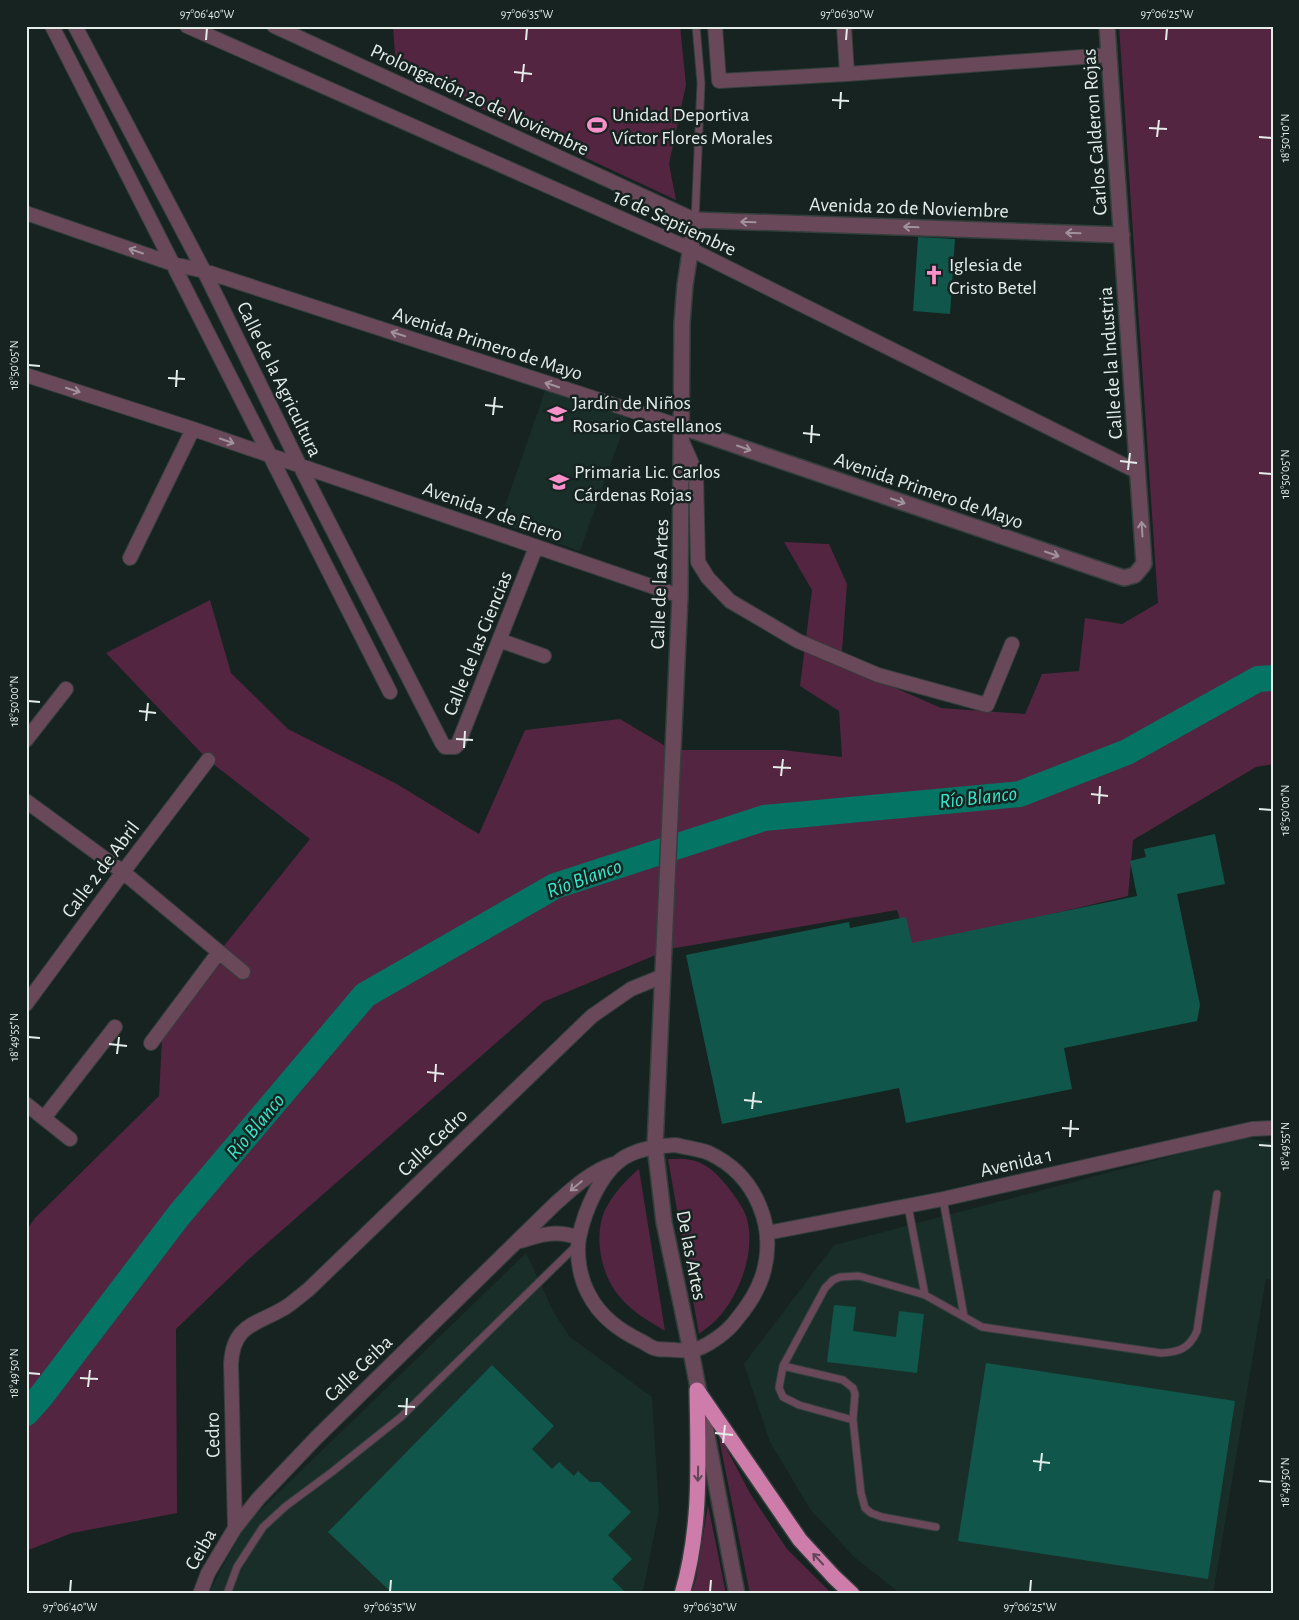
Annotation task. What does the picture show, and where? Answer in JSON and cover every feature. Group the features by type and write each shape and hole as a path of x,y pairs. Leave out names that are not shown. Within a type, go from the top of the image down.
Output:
{"highway":[{"path":"682,1594 694,1540 698,1509 697,1390"},
{"path":"697,1390 800,1540 852,1594"}],"street":[{"name":"Calle de la Agricultura","path":"52,26 188,267 286,461 442,743 450,748"},
{"name":"Calle de la Agricultura","path":"75,26 188,267 286,461 390,692"},
{"name":"16 de Septiembre","path":"187,26 690,249 1138,472"},
{"name":"Prolongación 20 de Noviembre","path":"274,26 695,220"},
{"path":"715,26 719,80 847,74 1109,55"},
{"path":"844,26 847,74"},
{"name":"Carlos Calderon Rojas","path":"1107,26 1122,235"},
{"name":"Avenida Primero de Mayo","path":"26,213 682,434 1124,578 1135,574"},
{"name":"Calle de las Artes","path":"665,920 680,596 682,323 685,285 695,220"},
{"name":"Avenida 20 de Noviembre","path":"695,220 1122,235"},
{"name":"Calle de la Industria","path":"1122,235 1144,564 1135,574"},
{"name":"Avenida 7 de Enero","path":"26,375 193,429 680,596"},
{"path":"130,558 193,429"},
{"path":"682,434 696,474 698,562 708,578 730,601 798,641 878,675 987,705 1012,644"},
{"name":"Calle de las Ciencias","path":"450,748 458,744 536,547"},
{"path":"499,640 544,656"},
{"path":"26,740 66,689"},
{"name":"Calle 2 de Abril","path":"26,1004 208,760"},
{"path":"26,801 123,872 243,972"},
{"name":"De las Artes","path":"665,920 655,1146 664,1222 691,1351 737,1594"},
{"path":"151,1043 219,952"},
{"name":"Calle Cedro","path":"234,1343 244,1329 287,1306 308,1290 592,1016 612,1000 631,989 663,976"},
{"path":"44,1118 115,1027"},
{"path":"28,1108 70,1139"},
{"name":"Avenida 1","path":"767,1233 943,1199 1252,1129 1273,1128"},
{"path":"676,1145 708,1152 726,1163 743,1178 759,1200 767,1233 767,1254 762,1278 748,1306 733,1326 715,1340 691,1351 656,1348 625,1334 603,1315 587,1293 580,1268 579,1241 588,1209 596,1192 606,1176 625,1157 655,1146 676,1145"},
{"name":"Calle Ceiba","path":"234,1528 316,1438 555,1204 586,1177 603,1168 619,1163"},
{"name":"Calle Ceiba","path":"515,1243 542,1234 555,1233 569,1234 579,1241"},
{"name":"Cedro","path":"234,1343 231,1364 234,1528"},
{"name":"Ceiba","path":"200,1592 208,1573 234,1528"}],"lane":[{"path":"695,220 701,83 696,26"},
{"path":"853,1420 800,1405 783,1397 779,1388 783,1366 825,1288 833,1280 840,1277 859,1276 925,1295 982,1326 1160,1352 1176,1352 1187,1347 1194,1338 1199,1322 1216,1194"},
{"path":"943,1199 964,1316"},
{"path":"908,1206 925,1295"},
{"path":"227,1594 237,1567 263,1527 286,1506 401,1417 579,1241"},
{"path":"783,1366 836,1378 849,1383 853,1388 853,1420 860,1494 865,1508 871,1513 882,1517 936,1527"}],"shaded area":[{"name":"Unidad Deportiva Víctor Flores Morales","path":"393,26 680,26 686,85 669,164 676,200 396,69"},
{"path":"1119,26 1273,26 1273,764 1256,767 1133,840 1128,896 909,948 897,910 670,949 543,1002 249,1259 176,1329 177,1513 72,1533 26,1551 26,1231 35,1218 159,1096 162,1038 219,952 310,839 208,760 106,653 210,600 231,673 288,729 395,783 479,834 525,730 620,719 672,750 783,750 842,757 839,711 800,686 812,590 784,542 829,544 847,584 841,664 941,708 1025,714 1042,674 1079,671 1085,618 1122,624 1158,603"},
{"name":"Primaria Lic. Carlos Cárdenas Rojas","path":"546,388 629,413 580,551 499,523"},
{"path":"1244,1137 1273,1143 1273,1280 1266,1279 1213,1594 901,1594 854,1557 810,1509 770,1442 744,1364 834,1245"},
{"path":"668,1159 685,1159 697,1162 713,1171 741,1206 749,1229 748,1257 739,1285 725,1309 715,1321 699,1334"},
{"path":"639,1169 665,1331 635,1312 613,1288 604,1267 599,1243 601,1220 605,1210 620,1188"},
{"path":"526,1253 554,1313 570,1337 652,1397 659,1510 642,1594 208,1594 245,1525"},
{"path":"718,1433 751,1495 787,1549 832,1594 750,1594"},
{"path":"708,1505 726,1594 691,1594 696,1579"}],"building":[{"name":"Iglesia de Cristo Betel","path":"918,237 955,239 950,314 913,311"},
{"path":"1215,834 1225,884 1177,894 1200,1005 1197,1021 1064,1048 1072,1089 906,1123 899,1088 722,1124 686,955 849,922 850,928 906,917 912,943 1137,896 1130,861 1146,857 1144,849"},
{"path":"834,1305 856,1307 853,1331 896,1337 899,1311 924,1314 917,1373 827,1362"},
{"path":"986,1363 1235,1401 1208,1579 958,1541"},
{"path":"492,1365 554,1426 532,1449 552,1469 559,1462 574,1476 578,1471 590,1482 600,1482 631,1512 608,1535 632,1559 612,1579 627,1594 393,1594 328,1532"}],"waterway":[{"name":"Río Blanco","path":"26,1413 42,1395 179,1215 365,995 555,886 764,818 1020,794 1127,752 1258,679 1273,678"}],"place":[{"name":"Unidad Deportiva Víctor Flores Morales","path":"597,125"},
{"name":"Iglesia de Cristo Betel","path":"934,275"},
{"name":"Jardín de Niños Rosario Castellanos","path":"557,414"},
{"name":"Primaria Lic. Carlos Cárdenas Rojas","path":"559,482"}]}
